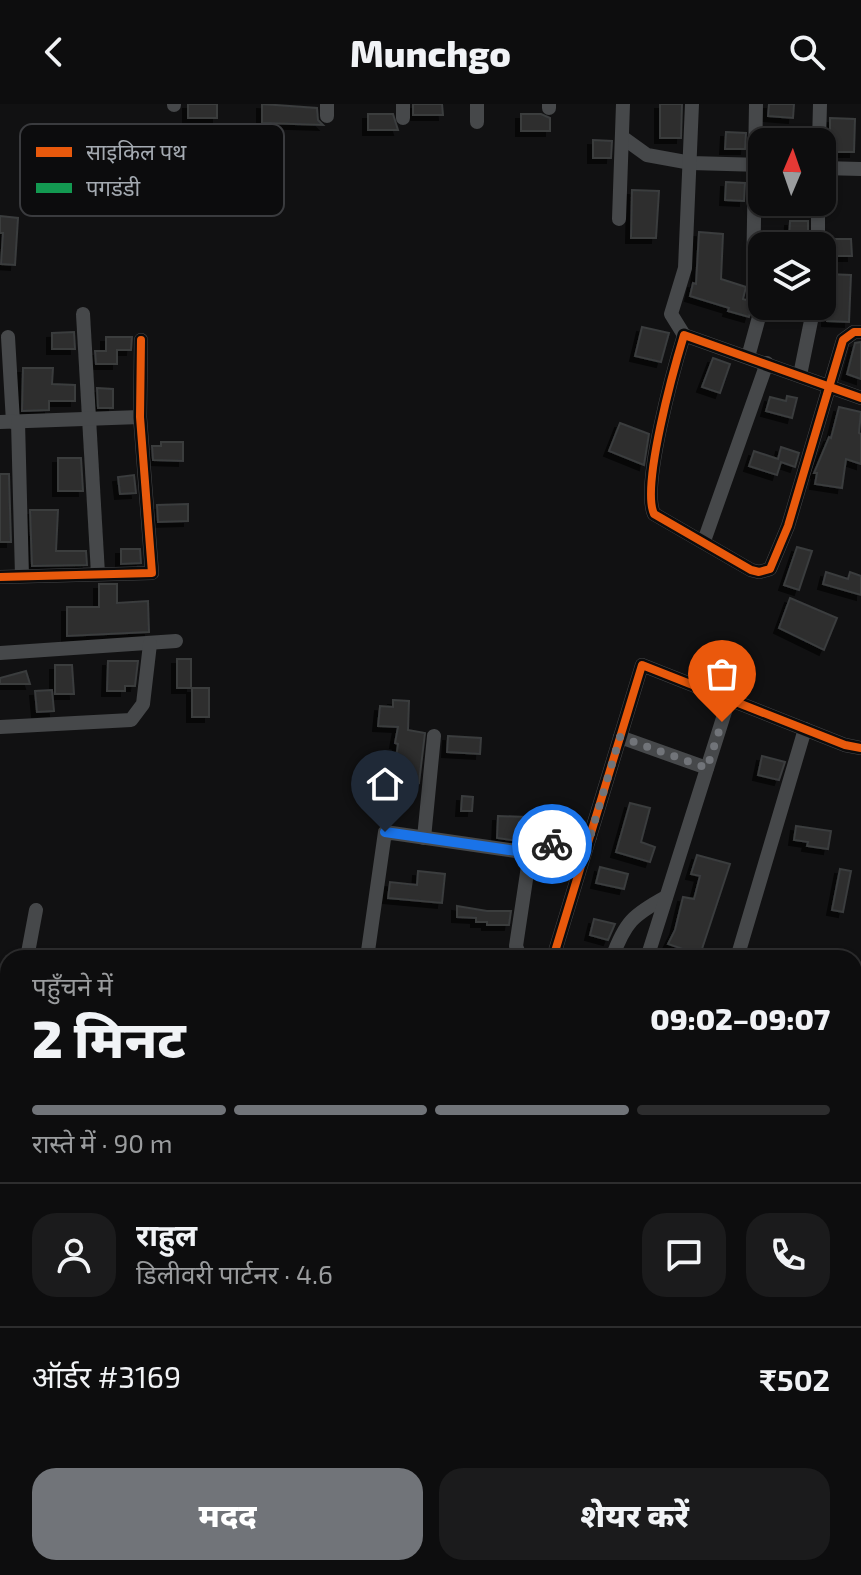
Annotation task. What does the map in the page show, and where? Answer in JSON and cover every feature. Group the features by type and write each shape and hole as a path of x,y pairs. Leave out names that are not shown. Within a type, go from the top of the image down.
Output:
{"street":[{"path":"477,104 477,122"},
{"path":"606,104 623,107 619,219"},
{"path":"692,104 685,268 671,314 684,335 861,398"},
{"path":"756,104 757,128"},
{"path":"819,128 820,104"},
{"path":"622,137 647,155 691,163 748,165"},
{"path":"836,168 861,169"},
{"path":"83,314 98,574"},
{"path":"748,357 758,320"},
{"path":"800,375 811,320"},
{"path":"684,335 664,403 651,508 660,519 751,570 765,572 774,564 843,340 854,332 861,332"},
{"path":"8,337 10,422 22,576"},
{"path":"0,577 152,573 140,417 141,340"},
{"path":"704,541 767,363"},
{"path":"10,422 140,417"},
{"path":"0,653 176,641"},
{"path":"0,727 131,720 143,704 150,644"},
{"path":"555,950 642,665 845,745 861,748"},
{"path":"649,950 729,699"},
{"path":"739,950 805,729"},
{"path":"424,838 434,736"},
{"path":"620,737 707,768"},
{"path":"368,950 385,832 530,853 572,836 590,837"},
{"path":"518,950 530,853"},
{"path":"615,950 626,924 638,912 666,897"},
{"path":"28,950 36,910"}],"building":[{"path":"188,104 217,104 217,118 188,118"},
{"path":"262,104 317,108 318,120 323,125 262,123"},
{"path":"413,104 442,104 443,115 413,115"},
{"path":"660,104 682,104 681,138 660,138"},
{"path":"769,104 794,104 793,118 768,116"},
{"path":"368,114 393,114 398,130 368,130"},
{"path":"521,114 541,114 550,118 550,131 521,131"},
{"path":"830,118 855,119 854,152 836,152 836,128 830,128"},
{"path":"726,132 746,133 745,149 725,149"},
{"path":"593,140 612,141 611,158 593,158"},
{"path":"726,182 745,183 744,201 725,200"},
{"path":"632,190 659,191 656,238 631,238"},
{"path":"0,216 18,218 15,265 1,264 3,233 0,233"},
{"path":"790,221 808,221 808,232 789,232"},
{"path":"699,232 723,234 721,279 746,287 743,299 748,300 748,317 690,296 693,283 696,284"},
{"path":"836,239 851,239 852,256 836,256"},
{"path":"836,274 851,275 849,322 827,321 836,320"},
{"path":"642,327 669,333 661,362 635,356"},
{"path":"74,332 75,349 52,349 52,333"},
{"path":"106,337 132,337 131,350 117,350 117,364 96,364 95,351 106,351"},
{"path":"861,342 861,379 847,374 855,343"},
{"path":"713,358 730,364 720,393 702,387"},
{"path":"23,368 53,368 52,384 75,385 75,401 49,401 49,410 22,411"},
{"path":"97,388 113,389 113,408 98,408"},
{"path":"787,396 797,398 792,418 766,411 770,397 786,401"},
{"path":"839,407 861,412 861,464 846,459 842,488 815,484 817,473 814,473 831,438"},
{"path":"620,423 649,434 644,465 609,451"},
{"path":"161,442 183,442 183,461 153,460 152,446 161,446"},
{"path":"781,447 799,453 795,467 781,462 777,475 749,466 754,451 778,459"},
{"path":"58,458 81,458 83,491 58,491"},
{"path":"0,474 9,474 11,542 0,542"},
{"path":"134,475 136,493 120,494 118,477"},
{"path":"188,504 188,521 158,522 157,505"},
{"path":"30,510 58,510 56,551 86,551 87,565 32,566"},
{"path":"797,547 812,551 799,590 784,585"},
{"path":"121,549 140,549 141,563 121,564"},
{"path":"826,572 848,579 850,572 861,576 861,595 823,584"},
{"path":"99,584 117,584 117,603 148,601 149,632 67,636 67,607 99,607"},
{"path":"790,598 837,618 824,650 779,628"},
{"path":"177,659 191,659 191,688 177,688"},
{"path":"108,661 138,661 135,686 125,686 125,691 107,691"},
{"path":"55,665 72,665 74,694 55,694"},
{"path":"26,671 30,684 0,684 0,678"},
{"path":"192,688 209,688 209,717 192,717"},
{"path":"52,690 54,711 37,712 35,691"},
{"path":"393,700 409,701 408,730 425,733 419,783 393,779 398,727 378,726 380,706 393,707"},
{"path":"448,736 481,738 480,754 447,752"},
{"path":"762,756 785,762 779,780 758,775"},
{"path":"462,796 473,797 472,811 461,811"},
{"path":"630,803 650,808 641,842 655,847 650,862 616,852"},
{"path":"498,816 526,817 525,842 497,838"},
{"path":"796,826 831,831 828,849 807,846 808,842 794,840"},
{"path":"697,855 730,864 702,950 685,950 668,944 675,930 683,897 694,899 700,876 691,874"},
{"path":"600,867 628,874 624,889 596,883"},
{"path":"840,869 851,871 843,912 832,910"},
{"path":"418,871 445,874 442,903 388,898 390,882 417,885"},
{"path":"457,906 511,911 509,925 487,925 487,922 476,922 476,918 457,917"},
{"path":"594,919 615,924 608,940 590,935"}],"cycle path":[{"path":"861,332 854,332 843,340 788,526 770,569 759,572 751,570 654,514 651,500 655,454 684,335 861,398"},
{"path":"0,577 152,573 140,417 141,340"},
{"path":"555,950 642,665 845,745 861,748"}],"way so far":[{"path":"552,844 572,836 590,837 620,737 707,768 722,722"}],"route":[{"path":"385,832 530,853 552,844"}]}
